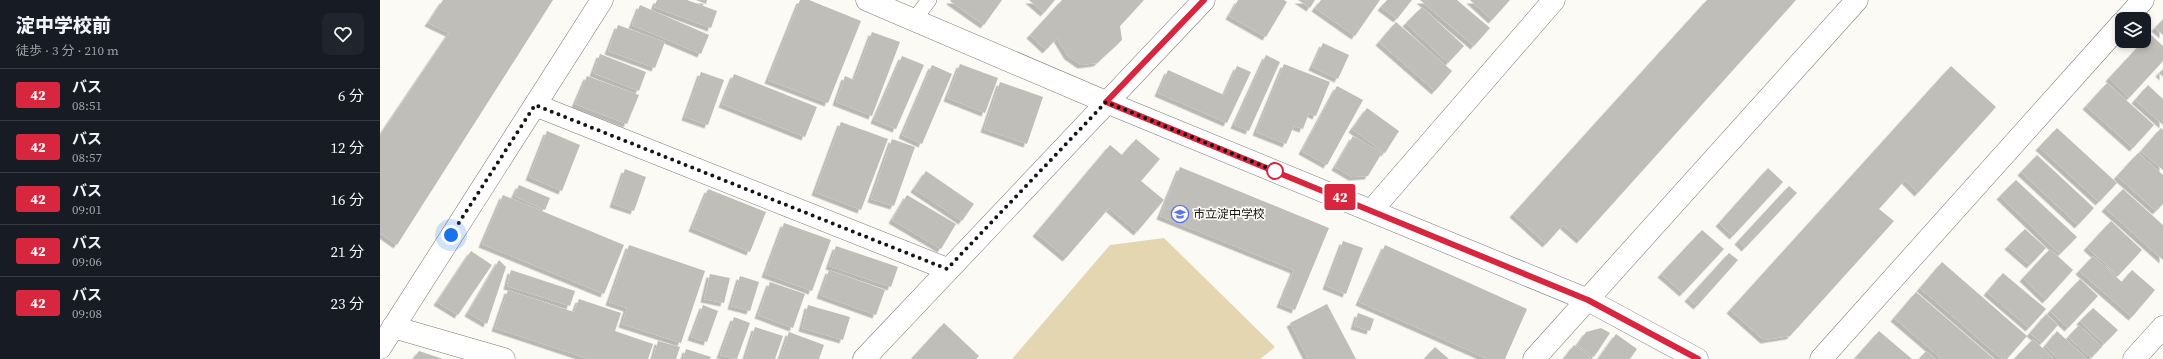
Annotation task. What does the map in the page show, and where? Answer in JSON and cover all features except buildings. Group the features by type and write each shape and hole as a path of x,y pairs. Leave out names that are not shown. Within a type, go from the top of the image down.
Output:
{"street":[{"path":"380,348 602,0"},
{"path":"867,0 1106,102 1588,300 1698,359"},
{"path":"864,359 947,269 1203,0"},
{"path":"1372,210 1554,0"},
{"path":"1534,359 1858,0"},
{"path":"2132,12 2143,0"},
{"path":"1821,359 2115,31"},
{"path":"535,105 947,269"},
{"path":"393,327 504,359"},
{"path":"2134,359 2163,327"}],"lane":[{"path":"914,20 929,0"}],"shaded area":[{"path":"1164,238 1275,347 1260,359 1012,359 1110,245"}],"bus line":[{"name":"42","path":"1204,0 1106,102 1588,300 1698,359"}],"place":[{"name":"市立淀中学校","path":"1180,214"}],"route":[{"path":"451,235 535,105 947,269 1106,102 1275,171"}]}
